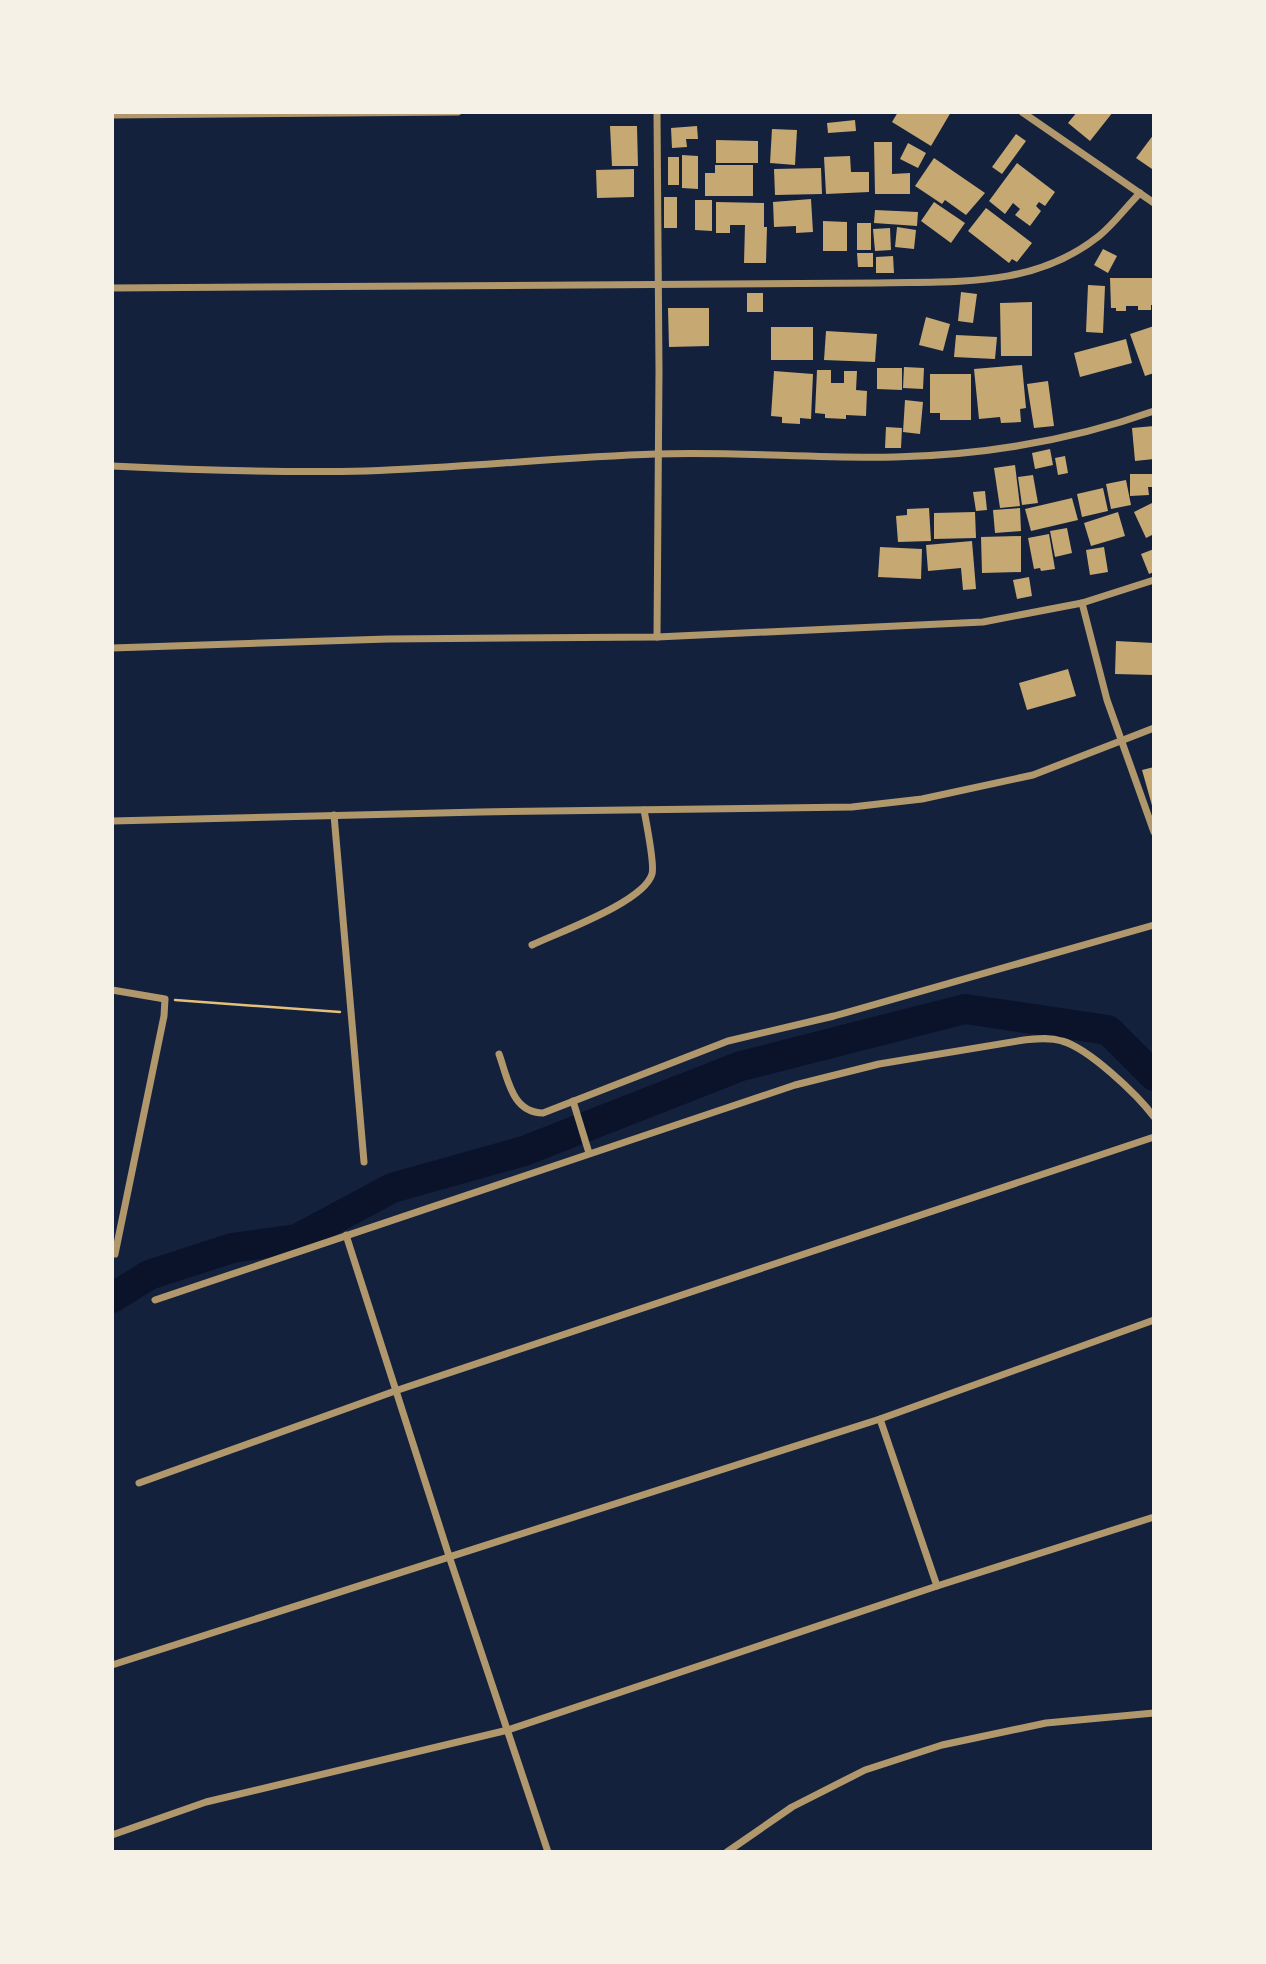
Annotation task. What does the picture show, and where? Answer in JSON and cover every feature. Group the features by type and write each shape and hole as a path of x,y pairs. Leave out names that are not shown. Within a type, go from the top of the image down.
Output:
{"street":[{"path":"112,115 458,112"},
{"path":"657,112 657,637"},
{"path":"1022,112 1154,203"},
{"path":"112,288 989,280 1023,274 1064,260 1100,235 1140,193"},
{"path":"112,466 299,472 369,471 658,454 894,457 968,453 1029,445 1102,428 1154,411"},
{"path":"112,648 388,639 657,637 983,622 1082,603 1154,580"},
{"path":"1082,603 1119,740 1154,832"},
{"path":"112,821 852,807 922,799 1033,775 1154,728"},
{"path":"532,945 621,904 647,883 652,873 644,810"},
{"path":"334,815 364,1162"},
{"path":"499,1054 520,1105 531,1113 543,1113 729,1041 834,1016 1154,925"},
{"path":"112,990 165,999 164,1016 115,1254"},
{"path":"155,1300 795,1085 879,1064 1024,1040 1047,1038 1063,1041 1076,1047 1133,1091 1154,1117"},
{"path":"573,1101 589,1153"},
{"path":"139,1483 395,1391 1154,1137"},
{"path":"346,1235 548,1852"},
{"path":"112,1665 880,1419 1154,1320"},
{"path":"880,1419 937,1586"},
{"path":"112,1835 206,1802 508,1730 937,1586 1154,1517"},
{"path":"727,1852 792,1807 865,1770 942,1745 1046,1723 1154,1713"}],"path":[{"path":"165,999 350,1013"}],"building":[{"path":"898,112 951,112 931,146 892,122"},
{"path":"1077,112 1113,112 1090,141 1068,123"},
{"path":"855,120 856,131 828,133 827,123"},
{"path":"610,126 637,126 638,166 612,166"},
{"path":"697,126 698,139 686,139 687,147 672,148 671,128"},
{"path":"772,129 797,130 795,165 770,163"},
{"path":"1016,134 1026,141 1002,174 992,167"},
{"path":"1154,134 1154,167 1152,169 1136,158"},
{"path":"716,140 758,141 758,163 716,163"},
{"path":"874,142 892,142 892,174 910,173 910,194 875,194"},
{"path":"908,143 926,153 918,168 900,159"},
{"path":"682,155 698,156 698,189 682,188"},
{"path":"850,156 851,172 869,172 869,192 826,194 824,157"},
{"path":"668,157 679,157 679,185 668,185"},
{"path":"934,158 985,193 966,215 945,200 942,204 915,186"},
{"path":"1017,163 1055,192 1045,206 1039,202 1036,206 1041,211 1030,226 1015,215 1020,209 1013,203 1005,214 989,201"},
{"path":"715,165 753,165 753,196 705,196 705,173 715,173"},
{"path":"821,168 822,194 775,195 774,169"},
{"path":"634,169 634,197 597,198 596,170"},
{"path":"664,197 677,197 677,228 664,228"},
{"path":"811,199 813,232 796,233 796,226 774,227 773,202"},
{"path":"695,200 712,200 712,231 695,230"},
{"path":"716,202 764,203 764,227 767,227 766,263 744,263 745,225 730,225 730,233 716,233"},
{"path":"934,202 965,223 951,243 921,221"},
{"path":"986,208 1032,243 1017,262 1012,259 1009,263 968,231"},
{"path":"875,210 918,212 917,226 874,223"},
{"path":"823,221 847,222 847,251 823,251"},
{"path":"857,223 871,223 871,250 857,250"},
{"path":"897,227 916,230 914,249 895,247"},
{"path":"890,228 891,250 875,251 873,229"},
{"path":"1103,249 1117,256 1108,273 1094,265"},
{"path":"857,253 873,253 873,267 858,267"},
{"path":"893,256 894,273 876,273 876,257"},
{"path":"1110,278 1154,278 1154,305 1151,305 1151,310 1138,310 1138,306 1126,306 1126,311 1111,308"},
{"path":"1088,285 1105,286 1103,333 1086,332"},
{"path":"961,292 977,294 973,323 958,321"},
{"path":"747,293 763,293 763,312 747,312"},
{"path":"1032,302 1032,356 1001,356 1000,303"},
{"path":"668,308 709,308 709,346 669,347"},
{"path":"926,317 950,324 943,351 919,345"},
{"path":"1154,326 1154,373 1145,376 1130,334"},
{"path":"771,327 813,327 813,360 771,360"},
{"path":"826,331 877,334 875,362 824,360"},
{"path":"956,335 997,337 995,359 954,357"},
{"path":"1126,339 1132,363 1080,377 1074,353"},
{"path":"1022,365 1026,408 1020,409 1021,422 1001,423 1000,417 979,419 974,369"},
{"path":"904,367 924,368 923,389 903,388"},
{"path":"877,368 902,368 902,390 877,389"},
{"path":"817,370 831,370 831,383 844,383 844,371 857,371 856,390 867,391 866,416 825,418 825,414 815,413"},
{"path":"774,371 813,374 811,419 800,418 800,424 782,423 782,417 771,416"},
{"path":"930,374 971,374 971,420 940,420 940,413 930,413"},
{"path":"1048,381 1054,426 1034,428 1027,384"},
{"path":"905,400 923,402 920,434 903,432"},
{"path":"1154,426 1154,459 1135,461 1132,428"},
{"path":"886,427 902,428 901,448 885,448"},
{"path":"1050,449 1053,465 1035,469 1032,453"},
{"path":"1065,456 1068,473 1058,475 1055,458"},
{"path":"1015,465 1020,506 1000,508 994,468"},
{"path":"1130,474 1154,474 1154,487 1148,487 1149,495 1130,496"},
{"path":"1033,475 1038,503 1022,505 1018,477"},
{"path":"1126,480 1131,505 1111,509 1106,484"},
{"path":"1103,488 1108,511 1082,517 1077,494"},
{"path":"985,491 987,510 976,511 973,492"},
{"path":"1072,498 1078,520 1031,531 1025,509"},
{"path":"1154,502 1154,534 1146,538 1134,512"},
{"path":"929,508 931,541 898,542 896,516 907,515 907,509"},
{"path":"1020,508 1021,531 995,533 993,510"},
{"path":"975,512 976,538 934,539 934,513"},
{"path":"1118,512 1125,536 1091,546 1084,523"},
{"path":"1067,528 1072,553 1055,557 1050,531"},
{"path":"1049,534 1055,569 1034,569 1028,538"},
{"path":"1021,536 1021,572 982,573 981,537"},
{"path":"972,541 976,589 963,590 961,568 928,571 926,545"},
{"path":"880,547 922,549 921,579 878,577"},
{"path":"1104,547 1108,572 1090,575 1086,550"},
{"path":"1154,549 1154,572 1149,574 1141,554"},
{"path":"1029,577 1032,596 1017,599 1013,580"},
{"path":"1116,641 1154,643 1154,675 1115,674"},
{"path":"1068,669 1076,696 1027,710 1019,683"},
{"path":"1154,767 1154,809 1153,809 1142,770"}],"waterway":[{"path":"112,1298 149,1275 232,1248 297,1239 392,1188 524,1151 741,1066 965,1009 1108,1030 1154,1076"}]}
